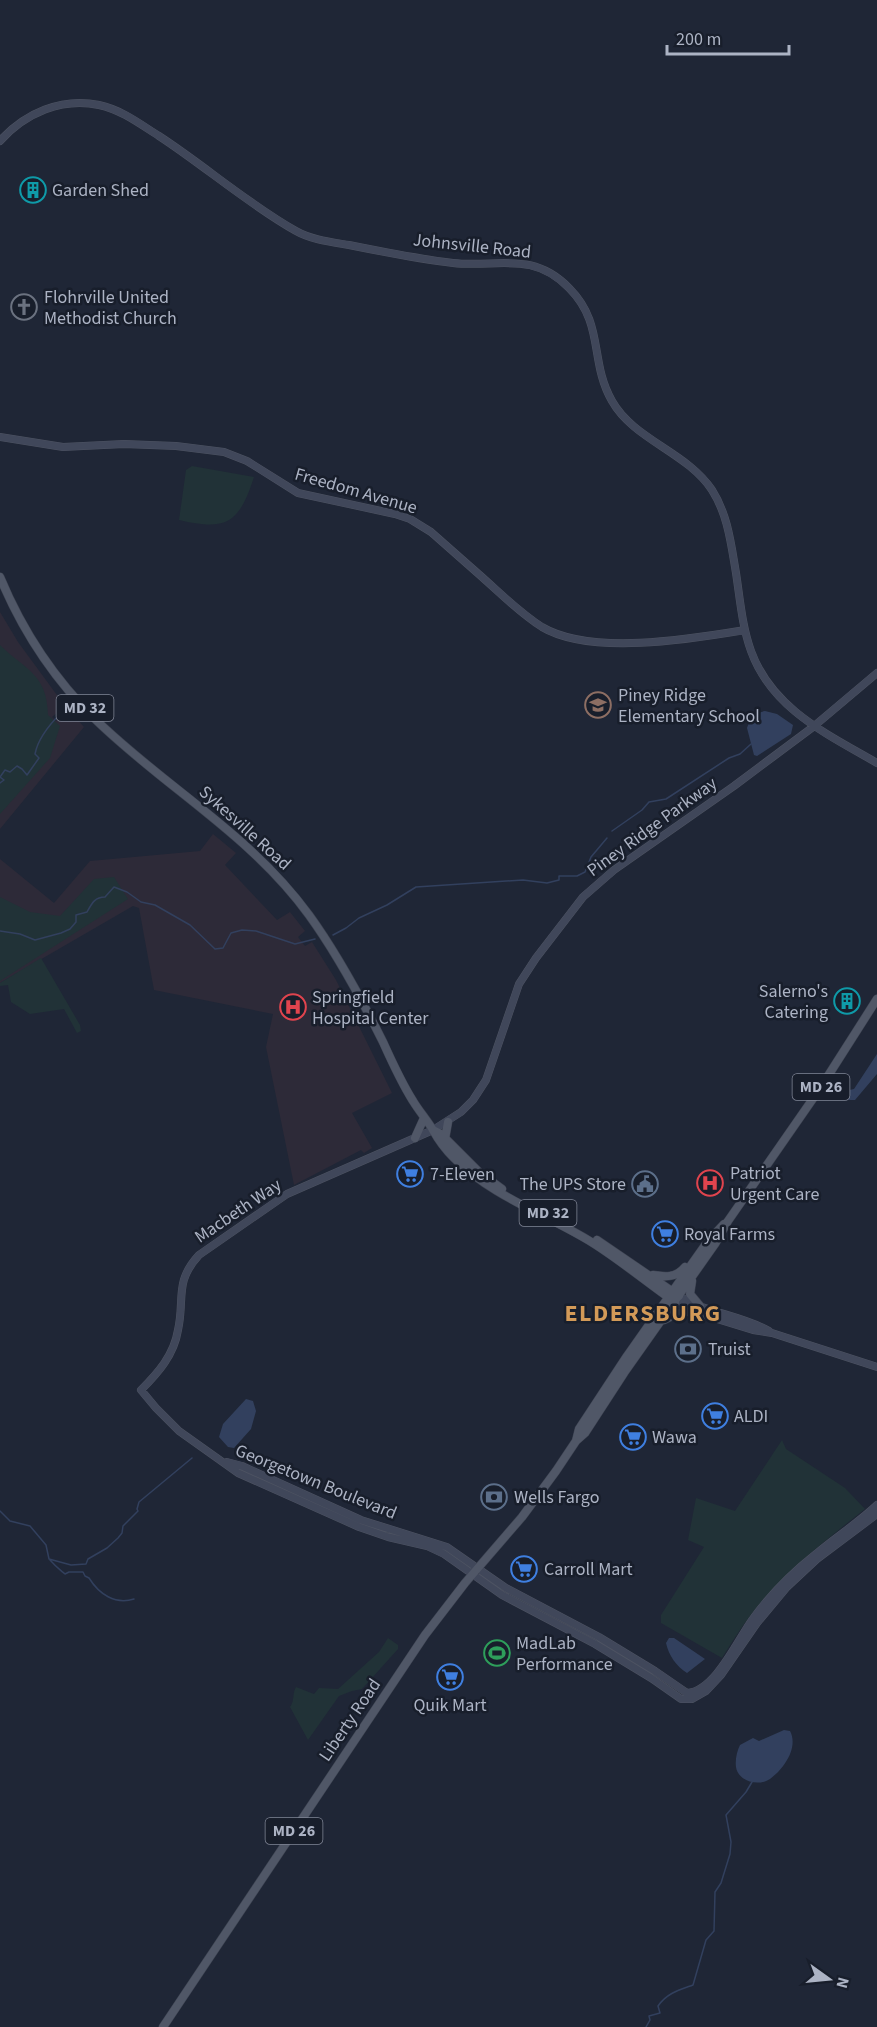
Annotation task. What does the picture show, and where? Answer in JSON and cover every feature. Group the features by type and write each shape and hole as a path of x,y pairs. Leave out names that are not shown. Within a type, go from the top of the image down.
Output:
{"main road":[{"name":"Sykesville Road","path":"0,577 33,641 57,676 81,704 117,739 251,849 282,881 347,972 400,1078 433,1130 496,1185 588,1234 649,1274 674,1297"},
{"name":"Liberty Road","path":"576,1441 579,1429 674,1297 693,1276 728,1221 819,1090 877,999"},
{"path":"415,1138 424,1118"},
{"path":"445,1139 448,1122"},
{"name":"Sykesville Road","path":"433,1130 436,1139 449,1153 482,1182 588,1240 674,1297"},
{"name":"Liberty Road","path":"163,2027 425,1635 476,1570 522,1517 576,1441 585,1433 661,1322 699,1253 728,1221"},
{"path":"649,1274 674,1276 699,1253"},
{"path":"693,1276 690,1294 699,1306"},
{"path":"661,1322 676,1314 691,1311"}],"street":[{"name":"Johnsville Road","path":"0,141 21,122 42,110 68,103 99,105 122,112 132,118 264,210 306,235 352,246 454,263 520,263 542,269 562,281 579,299 590,316 602,381 613,404 634,426 692,467 716,497 728,529 745,630 757,666 767,683 783,702 813,726 877,763"},
{"name":"Freedom Avenue","path":"0,436 63,447 160,445 199,448 233,455 298,493 395,514 418,524 431,532 543,628 578,639 603,642 660,642 745,630"},
{"name":"Piney Ridge Parkway","path":"433,1130 448,1122 473,1100 486,1080 519,984 542,950 584,897 614,870 734,786 813,726 877,673"},
{"name":"Macbeth Way","path":"141,1390 164,1365 175,1343 183,1279 192,1262 287,1194 433,1130"},
{"name":"Sykesville Road","path":"674,1297 756,1323 772,1333"},
{"name":"Sykesville Road","path":"674,1297 691,1311 745,1328 772,1333 877,1367"},
{"name":"Georgetown Boulevard","path":"141,1390 179,1431 222,1461 242,1466 361,1520 439,1543 455,1551 476,1570 599,1637 665,1677 684,1692 698,1691 712,1682"},
{"path":"712,1682 753,1620 783,1584 814,1555 877,1505"},
{"path":"712,1682 729,1665 764,1613 787,1587 817,1559 877,1514"}],"shaded area":[{"path":"192,466 254,477 243,505 236,514 219,524 208,525 179,520 186,470"},
{"path":"0,612 18,642 65,706 52,717 56,721 70,711 84,727 0,829"},
{"path":"0,645 39,681 47,701 48,715 60,726 50,758 0,814"},
{"name":"Springfield Hospital Center","path":"213,834 236,853 225,865 277,920 290,912 305,931 298,937 305,946 312,942 336,980 392,1093 352,1113 372,1148 364,1153 361,1150 294,1185 266,1047 273,1014 154,990 139,908 133,906 0,983 0,859 54,903 90,861 200,851"},
{"path":"114,877 128,899 0,981 0,897 30,912 60,916 94,879"},
{"path":"41,958 80,1025 81,1031 77,1033 64,1009 30,1014 11,1002 8,985 0,986 0,983"},
{"path":"782,1440 786,1449 845,1488 865,1509 818,1547 773,1589 747,1620 722,1658 661,1623 661,1615 704,1547 688,1540 696,1498 735,1511"},
{"path":"388,1638 398,1645 398,1649 362,1689 339,1696 308,1740 290,1707 296,1687 314,1694 319,1688 338,1689 379,1652"}],"water":[{"path":"765,711 777,714 793,725 791,734 757,756 754,755 747,728 753,716"},
{"path":"877,1054 877,1074 855,1100 849,1100 845,1097 847,1093 845,1091 854,1089"},
{"path":"246,1399 253,1401 256,1411 251,1429 234,1448 228,1447 219,1437 223,1424"},
{"path":"669,1638 674,1638 705,1659 687,1673 676,1664 671,1656 666,1643"},
{"path":"784,1730 790,1731 792,1744 788,1758 780,1770 770,1779 760,1782 749,1781 740,1776 736,1764 740,1745 753,1738 759,1741"}],"waterway":[{"path":"0,783 4,780 0,777 5,770 10,772 17,766 27,775 39,758 35,754 42,737 61,713"},
{"path":"612,831 642,810 649,802 666,799 729,758 740,754 751,744"},
{"path":"333,935 416,887 523,880 547,883 559,880 559,876 577,876 585,872 591,857 607,838"},
{"path":"0,931 20,934 35,940 61,933 70,929 76,922 76,915 87,912 94,901 105,897 114,887 127,892 141,902 155,905 190,925 215,949 223,948 231,933 242,930 256,931 295,944 315,939"},
{"path":"0,1511 10,1521 30,1526 46,1545 49,1559 71,1565 86,1564 88,1559 107,1548 118,1538 123,1526 138,1511 139,1502 192,1458"},
{"path":"50,1560 65,1574 83,1572 108,1597 120,1600 134,1599"},
{"path":"646,2027 650,2020 649,2016 660,2013 658,2006 665,1998 693,1985 706,1940 714,1931 715,1892 721,1883 730,1854 731,1842 726,1815 752,1782"}],"place":[{"name":"Garden Shed","path":"33,190"},
{"name":"Flohrville United Methodist Church","path":"24,307"},
{"name":"Piney Ridge Elementary School","path":"598,705"},
{"name":"Salerno's Catering","path":"847,1001"},
{"name":"Springfield Hospital Center","path":"293,1007"},
{"name":"7-Eleven","path":"410,1174"},
{"name":"Patriot Urgent Care","path":"710,1183"},
{"name":"The UPS Store","path":"645,1184"},
{"name":"Royal Farms","path":"665,1234"},
{"name":"Truist","path":"688,1349"},
{"name":"ALDI","path":"715,1416"},
{"name":"Wawa","path":"633,1437"},
{"name":"Wells Fargo","path":"494,1497"},
{"name":"Carroll Mart","path":"524,1569"},
{"name":"MadLab Performance","path":"497,1653"},
{"name":"Quik Mart","path":"450,1677"}],"district":[{"name":"ELDERSBURG","path":"643,1313"}]}
